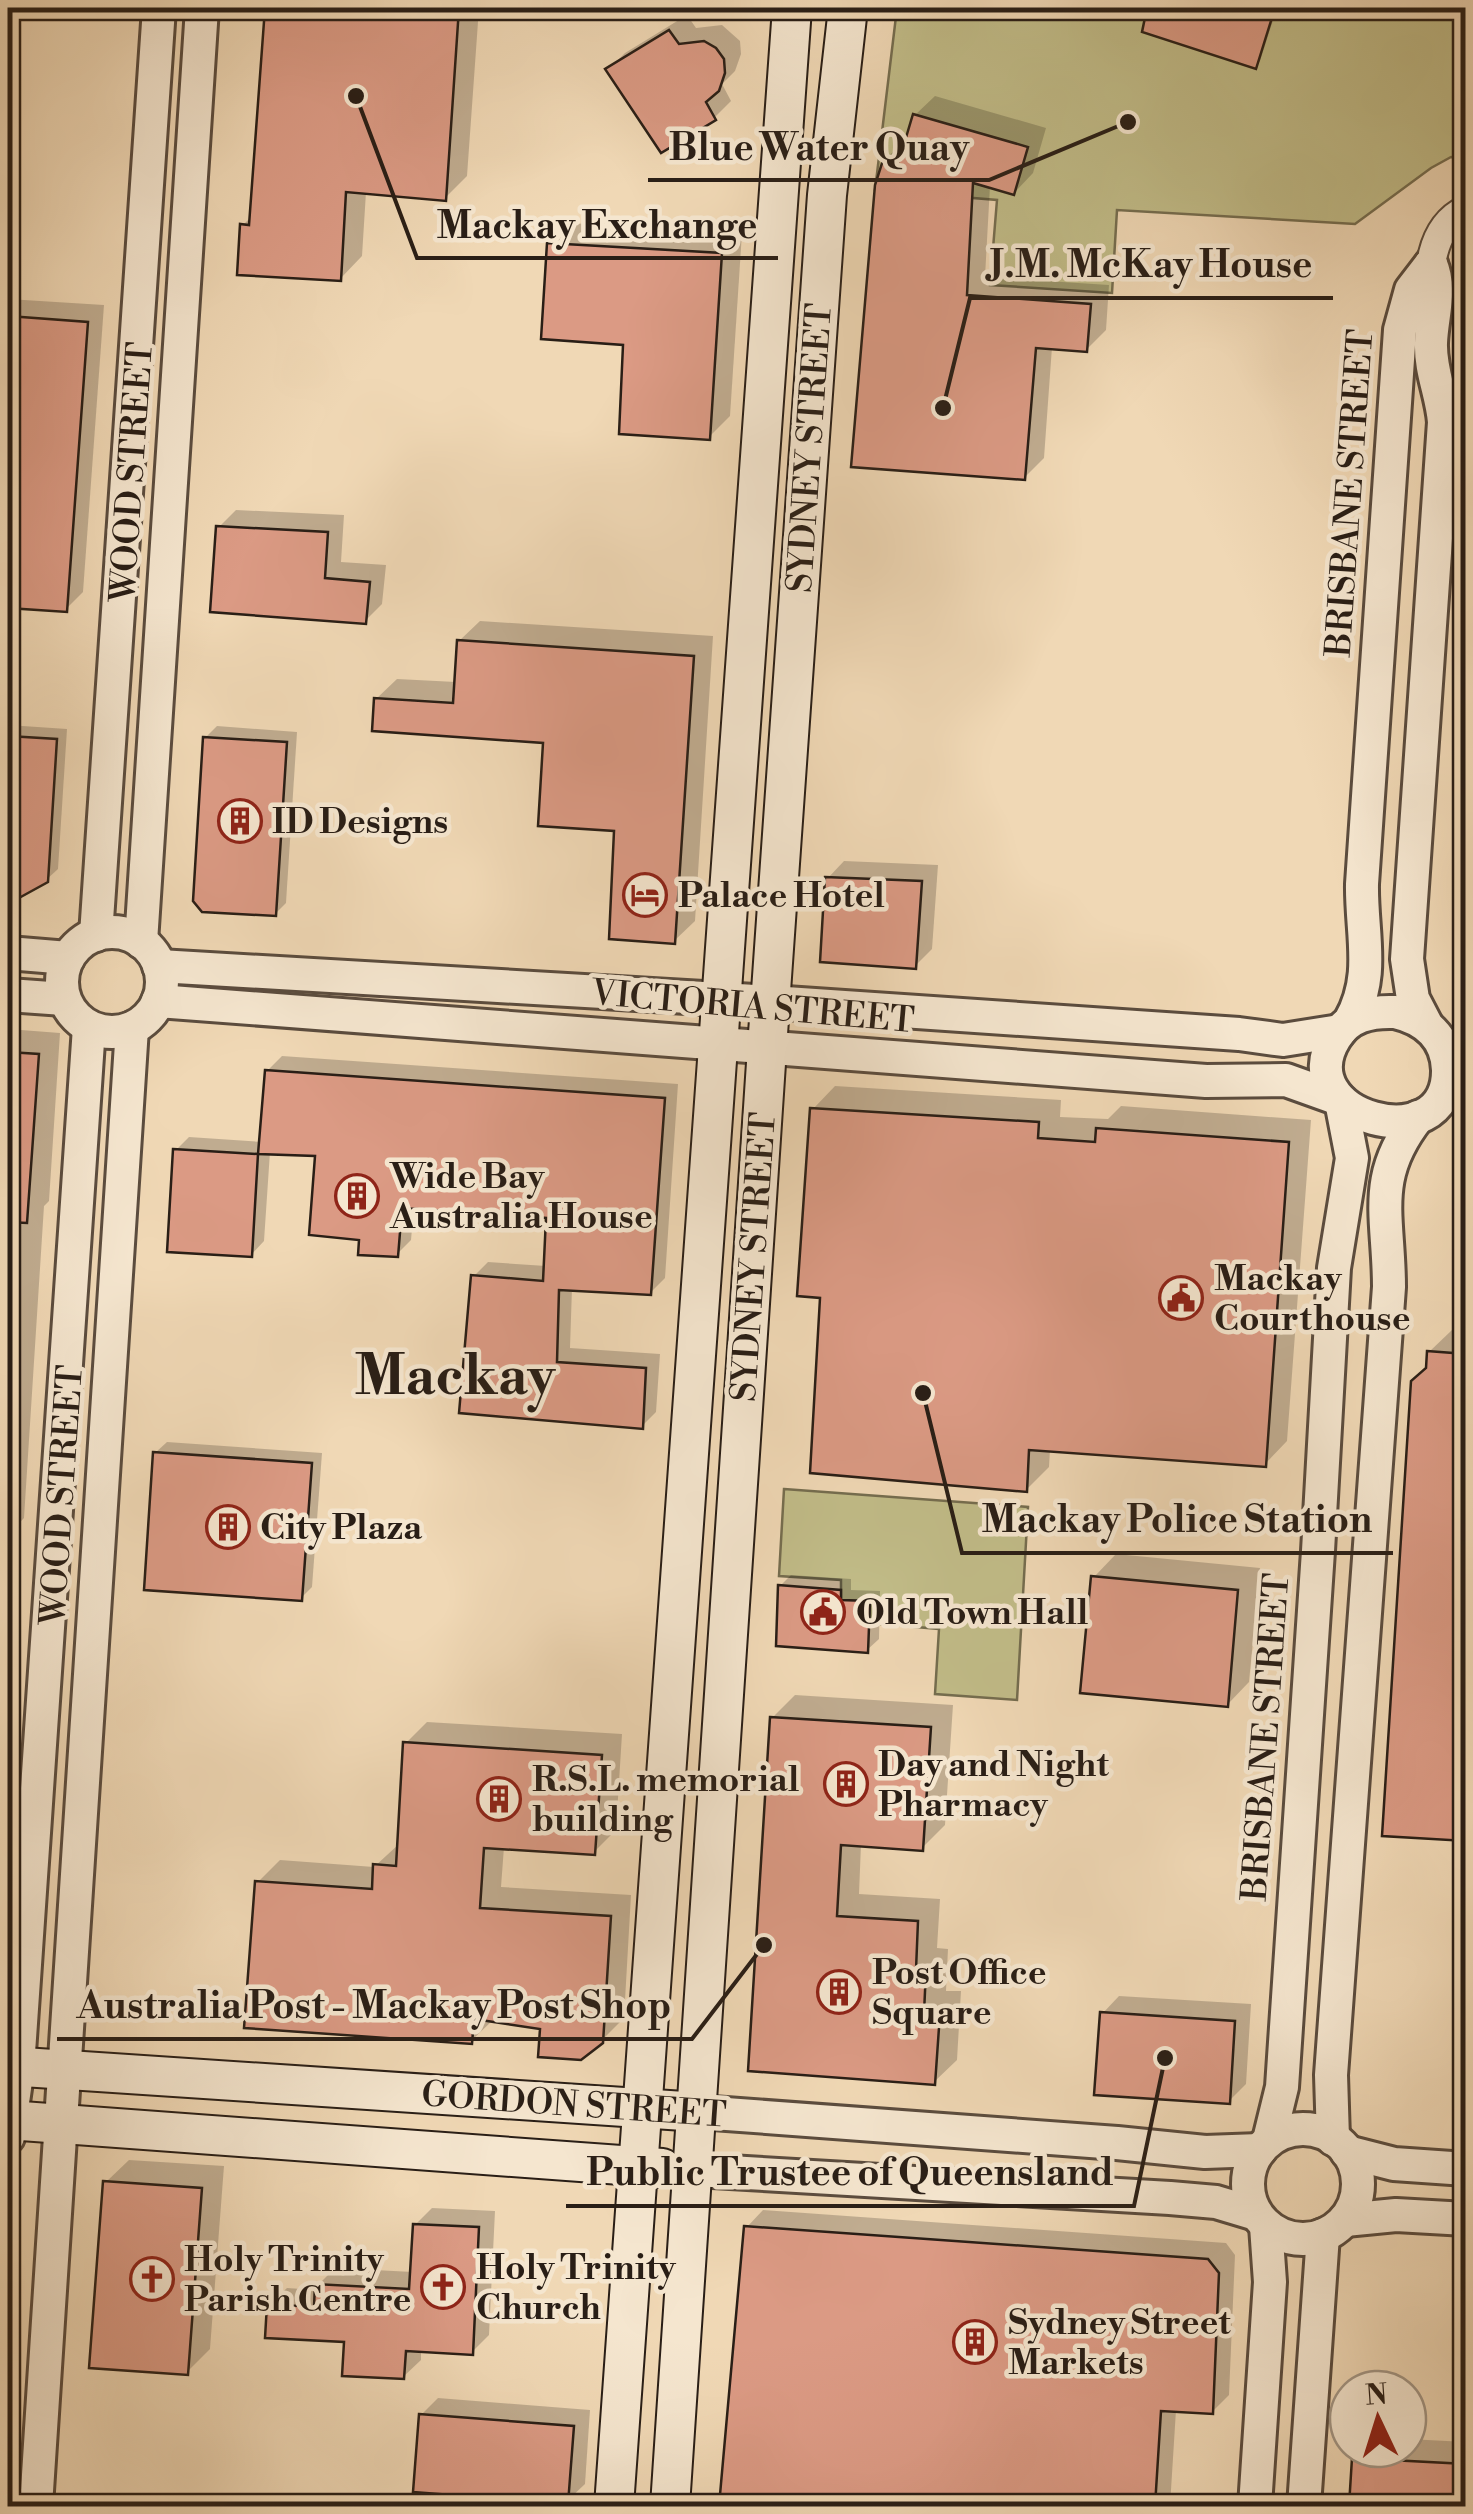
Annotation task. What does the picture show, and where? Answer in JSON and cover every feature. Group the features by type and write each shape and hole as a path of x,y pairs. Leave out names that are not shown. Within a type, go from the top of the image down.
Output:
{"main road":[{"name":"SYDNEY STREET","path":"614,2506 792,8"},
{"name":"SYDNEY STREET","path":"670,2506 827,195 848,8"},
{"path":"775,216 827,195"},
{"name":"GORDON STREET","path":"13,2066 699,2112"},
{"name":"GORDON STREET","path":"8,2126 61,2125 695,2170"}],"street":[{"name":"WOOD STREET","path":"96,935 158,8"},
{"name":"WOOD STREET","path":"150,954 153,725 202,8"},
{"path":"1432,259 1445,225 1466,210"},
{"path":"143,232 186,236"},
{"name":"BRISBANE STREET","path":"1432,259 1438,286 1430,348 1444,422 1407,960 1413,999 1443,1035"},
{"name":"BRISBANE STREET","path":"1345,1026 1364,991 1367,969 1362,884 1401,320 1410,290 1432,259"},
{"path":"1395,399 1412,390 1439,399"},
{"path":"128,444 172,448"},
{"path":"117,610 162,612"},
{"path":"110,722 153,725"},
{"path":"96,935 127,935 150,954 162,989 152,1012 132,1028 104,1032 89,1028 64,999 62,972 68,958 75,948 96,935"},
{"path":"8,953 68,958"},
{"name":"VICTORIA STREET","path":"150,954 1277,1040 1345,1026"},
{"path":"8,995 64,999"},
{"name":"VICTORIA STREET","path":"158,1001 1206,1081 1274,1078 1340,1100"},
{"path":"1304,2506 1334,2228 1354,2204 1358,2186 1355,2168 1340,2146 1331,2075 1389,1286 1386,1183 1394,1153 1439,1107 1448,1073 1443,1035 1390,1012 1366,1014 1345,1026 1332,1044 1327,1063 1330,1084 1340,1100 1364,1116 1380,1120 1439,1107"},
{"name":"WOOD STREET","path":"8,2126 89,1028"},
{"name":"WOOD STREET","path":"36,2506 132,1028"},
{"name":"BRISBANE STREET","path":"1264,2145 1282,2087 1334,1268 1352,1162 1351,1140 1340,1100"},
{"name":"GORDON STREET","path":"699,2112 1117,2142 1205,2152 1264,2145"},
{"path":"1255,2506 1270,2282 1261,2220 1249,2199 1251,2165 1264,2145 1284,2132 1301,2130 1394,2164 1466,2169"},
{"name":"GORDON STREET","path":"695,2170 1202,2201 1261,2220"},
{"path":"1261,2220 1293,2238 1396,2215 1466,2220"}],"shaded area":[{"path":"897,8 1417,8 1465,21 1465,159 1451,157 1431,168 1355,224 1117,210 1112,293 990,285 997,200 875,190"},
{"path":"784,1489 1028,1507 1017,1700 935,1694 939,1629 869,1623 870,1602 841,1600 841,1580 779,1576"}],"building":[{"path":"265,8 459,8 446,201 346,192 341,281 237,275 240,224 249,225"},
{"path":"1147,8 1275,8 1256,69 1142,32"},
{"path":"669,30 679,44 704,41 716,48 724,59 725,73 719,91 706,102 716,120 661,153 605,69"},
{"path":"913,114 1028,147 1014,195 973,183 967,295 1091,304 1087,352 1036,348 1025,480 851,467 875,185 884,157 899,161"},
{"path":"547,243 722,253 710,440 619,434 623,345 541,339"},
{"path":"8,316 88,322 67,612 8,608"},
{"path":"216,526 328,532 325,578 370,582 366,624 210,612"},
{"path":"457,640 694,656 675,944 609,939 614,831 538,826 543,743 372,731 374,698 453,703"},
{"path":"8,736 57,739 48,882 8,904"},
{"name":"ID Designs","path":"203,737 287,742 276,916 202,912 193,901"},
{"path":"825,877 922,881 916,969 820,962"},
{"path":"8,1052 39,1054 27,1223 8,1222"},
{"path":"265,1070 665,1098 651,1295 559,1290 557,1362 646,1368 643,1429 459,1413 471,1275 543,1281 546,1218 402,1208 398,1257 358,1255 359,1240 309,1235 315,1156 258,1154"},
{"path":"810,1108 1039,1122 1038,1138 1095,1142 1096,1128 1289,1142 1266,1467 1029,1450 1027,1492 810,1473 820,1298 797,1296"},
{"path":"173,1149 258,1154 252,1257 167,1252"},
{"path":"1427,1351 1466,1354 1466,1841 1382,1836 1411,1381 1426,1368"},
{"name":"City Plaza","path":"153,1452 312,1463 302,1601 144,1590"},
{"path":"1091,1576 1238,1590 1228,1707 1080,1693"},
{"name":"Old Town Hall","path":"778,1585 841,1590 841,1600 870,1601 868,1653 776,1646"},
{"path":"770,1717 931,1727 923,1851 841,1845 837,1916 918,1921 916,1970 926,1970 924,2013 940,2013 935,2085 748,2071"},
{"path":"403,1742 602,1755 595,1855 484,1848 480,1908 611,1916 603,2043 581,2060 538,2057 540,2029 474,2019 472,2044 244,2028 255,1881 372,1889 373,1864 396,1866"},
{"path":"1100,2012 1235,2021 1230,2104 1094,2095"},
{"path":"103,2181 202,2188 188,2375 89,2368"},
{"path":"413,2224 479,2227 473,2355 406,2351 404,2379 342,2376 344,2342 265,2338 267,2304 314,2307 315,2284 409,2289"},
{"name":"Sydney Street Markets","path":"744,2226 1208,2259 1219,2273 1213,2414 1161,2411 1155,2506 719,2506"},
{"path":"419,2414 574,2426 568,2504 413,2492"},
{"path":"1428,2462 1466,2464 1466,2506 1349,2506 1351,2469 1428,2469"}],"place":[{"name":"Mackay Exchange","path":"356,96"},
{"name":"Blue Water Quay","path":"1128,122"},
{"name":"J.M. McKay House","path":"943,408"},
{"name":"ID Designs","path":"240,821"},
{"name":"Palace Hotel","path":"645,895"},
{"name":"Wide Bay Australia House","path":"357,1196"},
{"name":"Mackay Courthouse","path":"1181,1298"},
{"name":"Mackay Police Station","path":"923,1393"},
{"name":"City Plaza","path":"228,1527"},
{"name":"Old Town Hall","path":"823,1612"},
{"name":"Day and Night Pharmacy","path":"846,1784"},
{"name":"R.S.L. memorial building","path":"499,1799"},
{"name":"Australia Post - Mackay Post Shop","path":"764,1945"},
{"name":"Post Office Square","path":"839,1992"},
{"name":"Public Trustee of Queensland","path":"1165,2058"},
{"name":"Holy Trinity Parish Centre","path":"152,2279"},
{"name":"Holy Trinity Church","path":"443,2287"},
{"name":"Sydney Street Markets","path":"975,2342"}],"district":[{"name":"Mackay","path":"455,1375"}]}
